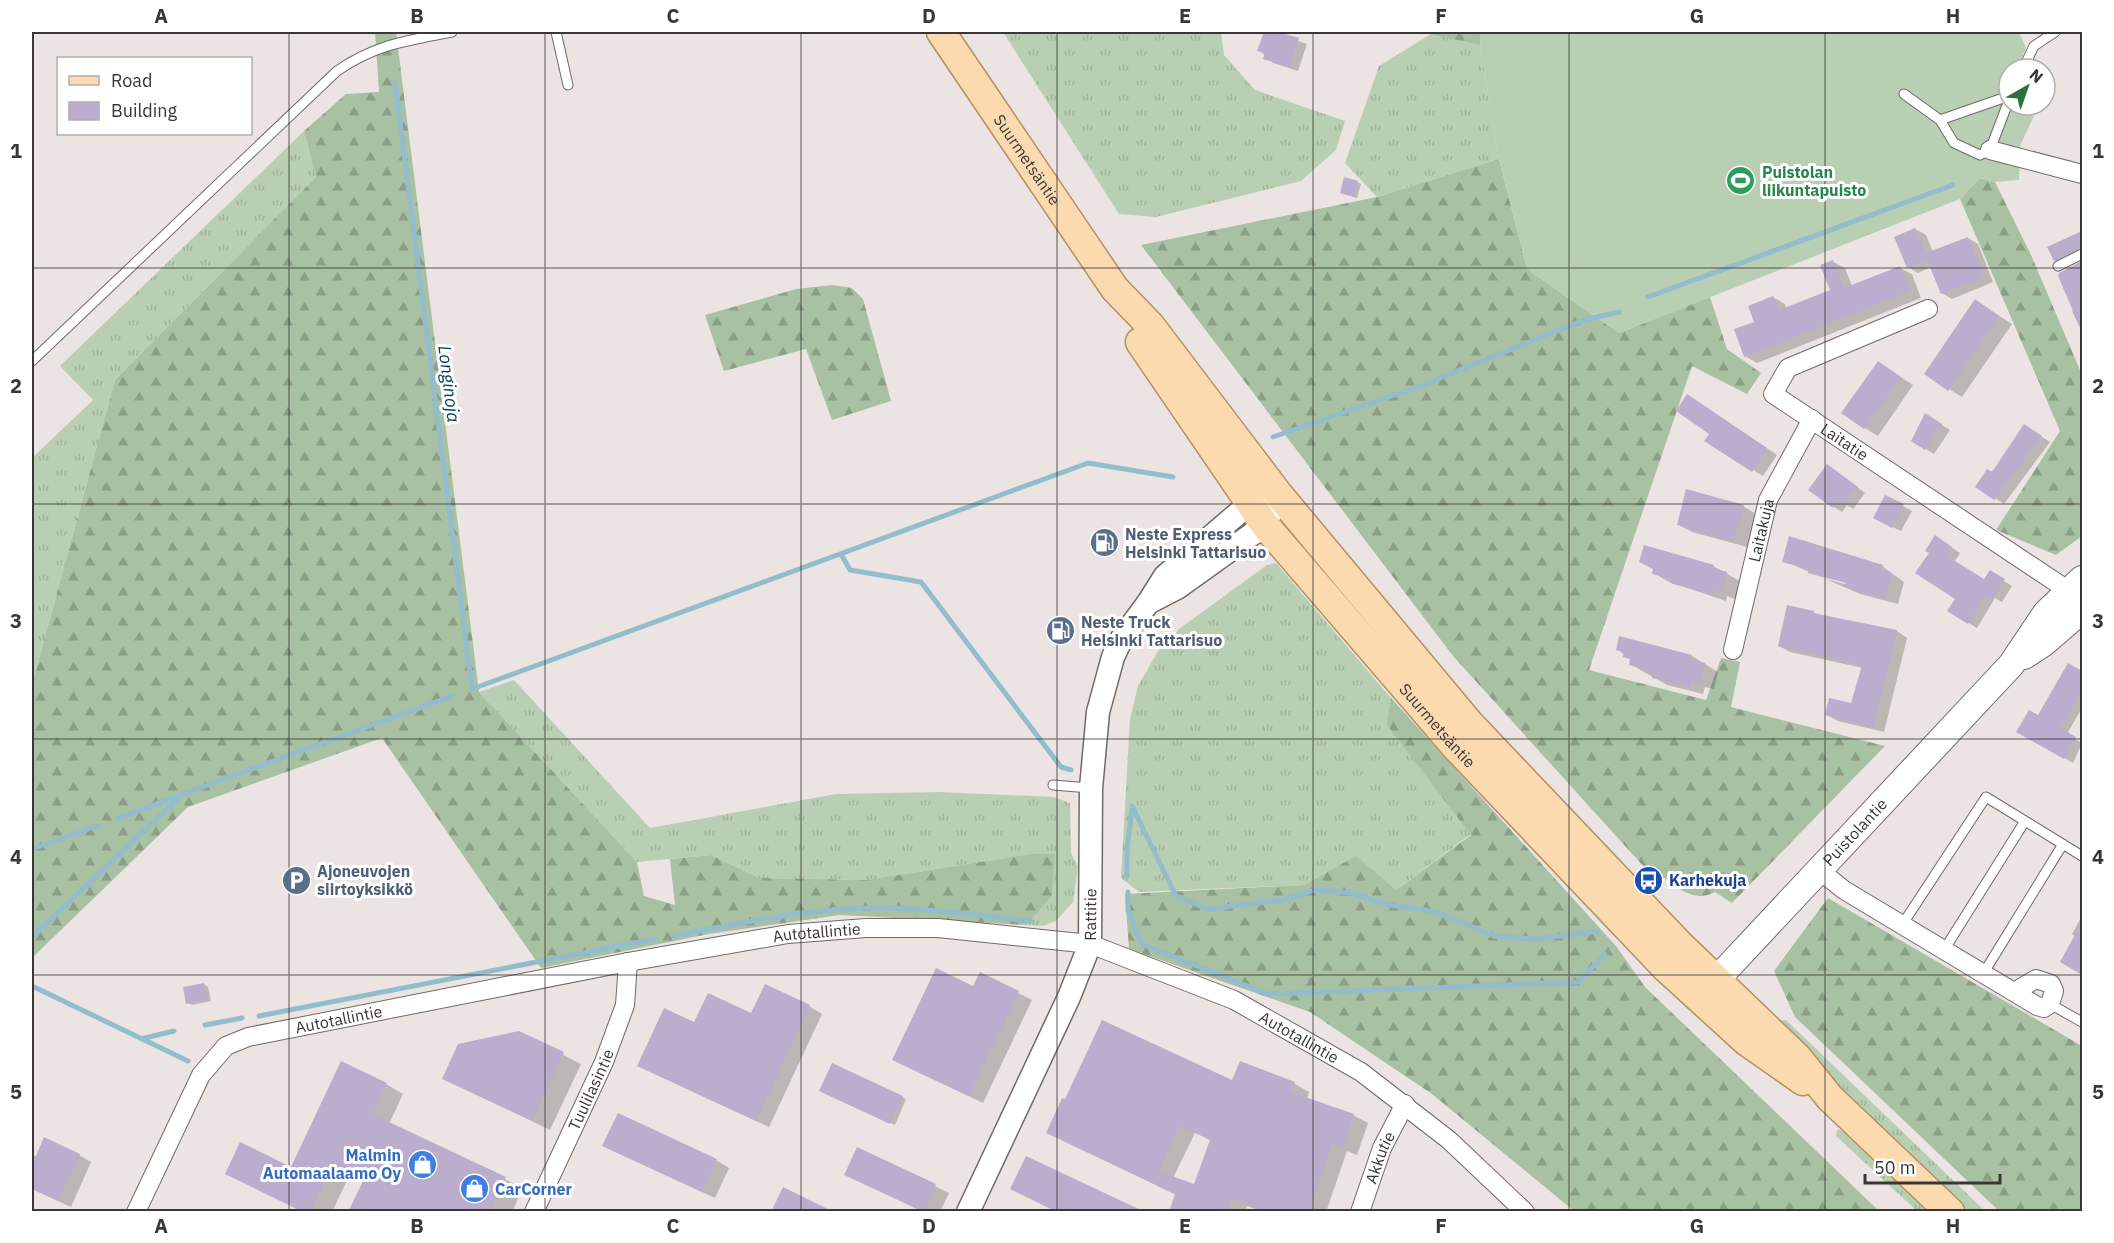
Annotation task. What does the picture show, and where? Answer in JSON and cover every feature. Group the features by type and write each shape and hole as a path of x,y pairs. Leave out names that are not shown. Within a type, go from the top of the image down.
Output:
{"main road":[{"name":"Suurmetsäntie","path":"941,32 1115,289 1150,325 1279,495 1469,723 1679,944 1708,989"},
{"name":"Suurmetsäntie","path":"1115,289 1135,334 1257,514 1454,745 1708,989 1797,1057 1830,1098 1950,1212"},
{"name":"Puistolantie","path":"1708,989 2011,665 2046,613 2079,595"}],"street":[{"path":"1990,150 2082,174"},
{"name":"Laitatie","path":"1928,309 1788,368 1773,394 2079,595"},
{"name":"Laitakuja","path":"1732,650 1768,500 1812,419"},
{"name":"Rattitie","path":"968,1212 1069,997 1090,944 1091,788 1098,712 1106,675 1122,638 1165,576 1257,514 1279,495"},
{"path":"1819,870 1844,890 2037,1006 2044,1008 2050,1004"},
{"name":"Autotallintie","path":"136,1212 201,1075 226,1046 248,1037 628,962 788,934 866,928 938,928 1090,944 1234,1000 1361,1072 1405,1104 1449,1140 1525,1212"},
{"name":"Tuulilasintie","path":"534,1212 604,1062 622,1015 625,1005 628,962"},
{"name":"Akkutie","path":"1360,1212 1382,1148 1405,1104"}],"lane":[{"path":"32,361 337,71 361,54 379,47 452,32"},
{"path":"556,32 568,85"},
{"path":"2029,57 2034,46 2055,32"},
{"path":"1904,94 1940,120 1954,143 1980,155 1990,150 2002,117"},
{"path":"1940,120 1997,102"},
{"path":"2058,266 2082,254"},
{"path":"1053,785 1091,788"},
{"path":"1902,925 1986,797 2082,856"},
{"path":"1944,950 2025,821"},
{"path":"1983,974 2063,844"},
{"path":"2050,1004 2082,1022"}],"green space":[{"path":"375,32 396,32 479,692 637,862 644,896 675,905 670,859 711,855 759,878 867,880 1030,854 1055,854 1052,896 1027,925 840,915 709,934 541,968 382,738 188,807 32,958 32,685 115,380 316,177 304,131 346,94 379,92"},
{"path":"1003,32 1221,32 1224,55 1255,90 1345,121 1336,150 1301,181 1156,217 1119,214"},
{"path":"1420,32 1481,32 1480,45"},
{"name":"Puistolan liikuntapuisto","path":"1481,32 2019,32 2026,48 2022,57 1997,57 1997,117 2033,117 2020,146 2019,180 1995,182 1980,178 1960,199 1619,333 1527,269 1499,159 1480,45"},
{"path":"1431,34 1480,45 1499,159 1377,197 1345,163 1379,66"},
{"path":"304,131 316,177 115,380 32,685 32,458 93,400 60,366"},
{"path":"1499,159 1527,269 1619,333 1710,297 1727,349 1761,373 1747,394 1692,366 1589,670 1706,700 1721,658 1740,662 1731,707 1885,746 1732,903 1715,892 1701,896 1689,894 1665,878 1655,879 1453,656 1141,245 1377,197"},
{"path":"1980,178 1995,182 2031,255 2082,375 2082,536 2056,555 1996,530 2060,431 1960,199"},
{"path":"832,285 852,288 863,299 891,401 832,420 806,349 724,371 705,315 796,289"},
{"path":"1276,563 1391,698 1386,724 1471,834 1396,890 1355,857 1304,885 1139,892 1121,878 1130,719 1138,686 1158,651 1179,629 1267,565"},
{"path":"514,680 650,828 836,794 940,792 1054,797 1070,803 1071,853 1078,867 1073,902 1056,921 1043,926 1027,925 1052,896 1054,854 1030,854 868,880 759,878 711,855 637,862 479,692"},
{"path":"1391,698 1616,946 1645,987 1879,1211 1574,1211 1432,1094 1310,1012 1129,949 1125,894 1304,885 1356,856 1396,890 1471,835 1386,724"},
{"path":"1828,898 2082,1046 2082,1211 1999,1211 1795,1017 1774,971"},
{"path":"1786,1020 1985,1211 1966,1211 1893,1142 1821,1071 1777,1021"},
{"path":"1837,1129 1846,1133 1931,1211 1917,1211 1836,1136"}],"building":[{"path":"1264,32 1279,32 1299,38 1290,67 1263,59 1265,53 1257,51"},
{"path":"1344,177 1358,181 1354,197 1340,193"},
{"path":"1915,228 1926,253 1968,237 1984,277 1941,294 1927,260 1907,268 1894,237"},
{"path":"2082,231 2082,247 2054,261 2047,247"},
{"path":"1833,260 1844,288 1900,266 1910,291 1744,357 1734,329 1754,322 1748,306 1773,296 1779,310 1830,290 1820,265"},
{"path":"2082,261 2082,332 2058,276 2059,273"},
{"path":"1975,299 1999,316 1948,391 1924,374"},
{"path":"1878,361 1901,377 1864,429 1841,413"},
{"path":"1687,394 1767,448 1752,472 1704,441 1709,434 1676,411"},
{"path":"1925,413 1942,424 1925,450 1911,441"},
{"path":"2024,424 2042,436 1994,500 1975,487 1987,469 1992,472"},
{"path":"1827,464 1858,487 1844,505 1838,501 1833,508 1808,490"},
{"path":"1686,489 1744,505 1734,541 1677,525"},
{"path":"1885,495 1904,504 1892,528 1873,518"},
{"name":"Neste Express Helsinki Tattarisuo","path":"1097,532 1115,536 1112,554 1093,550"},
{"path":"1935,535 1952,547 1947,556 1984,579 1990,570 2005,579 1993,599 1986,595 1968,624 1947,611 1955,599 1915,573 1929,553 1925,551"},
{"path":"1789,536 1883,565 1881,570 1892,573 1885,598 1845,587 1846,583 1808,573 1809,569 1782,562"},
{"path":"1644,545 1714,565 1713,568 1727,572 1722,592 1713,590 1712,594 1673,584 1668,581 1669,578 1652,574 1653,569 1639,562"},
{"path":"1787,605 1814,611 1813,613 1897,630 1873,727 1825,715 1829,698 1851,703 1862,665 1778,646"},
{"path":"1619,636 1692,655 1691,659 1705,663 1700,683 1691,681 1690,687 1652,678 1653,674 1646,672 1647,669 1629,665 1630,659 1623,657 1624,652 1616,650"},
{"path":"2068,663 2082,671 2082,689 2060,728 2076,737 2064,759 2016,732 2029,710 2038,715"},
{"path":"2082,922 2082,975 2060,962"},
{"path":"936,968 973,986 980,972 1019,991 969,1096 892,1060"},
{"path":"204,983 208,999 186,1004 183,987"},
{"path":"765,984 810,1005 756,1121 637,1066 664,1008 694,1022 708,993 751,1013"},
{"path":"1102,1020 1232,1080 1240,1061 1295,1082 1291,1092 1354,1114 1342,1148 1332,1144 1309,1212 1269,1212 1232,1199 1228,1212 1169,1212 1175,1194 1046,1133 1062,1098 1065,1099","holes":["1180,1125 1210,1140 1194,1184 1158,1171"]},
{"path":"519,1031 564,1052 532,1121 442,1079 458,1044"},
{"path":"341,1061 387,1083 372,1114 506,1177 490,1212 348,1212 364,1179 333,1164 310,1212 303,1212 225,1174 240,1142 291,1167"},
{"path":"832,1063 903,1096 890,1124 819,1091"},
{"path":"618,1113 717,1159 702,1192 602,1146"},
{"path":"44,1137 80,1154 58,1201 32,1189 32,1165"},
{"path":"857,1147 936,1184 924,1212 844,1175"},
{"path":"1026,1156 1145,1212 1057,1212 1010,1189"},
{"path":"783,1187 834,1212 771,1212"}],"waterway":[{"name":"Longinoja","path":"395,83 472,689 1088,463 1173,477"},
{"path":"1648,297 1953,185"},
{"path":"1273,437 1420,386 1584,320 1619,312"},
{"path":"841,554 850,570 921,582 1061,767 1071,770"},
{"path":"32,937 183,794 452,696"},
{"path":"117,819 180,795"},
{"path":"1132,806 1176,896 1208,909 1283,900 1315,890 1351,893 1389,905 1436,912 1494,936 1537,939 1598,931"},
{"path":"1127,876 1127,851 1132,808"},
{"path":"32,849 99,825"},
{"path":"1128,892 1128,911 1142,944 1267,994 1578,982 1605,954"},
{"path":"674,936 729,925 841,909 930,910 1030,921"},
{"path":"259,1016 655,939"},
{"path":"32,986 188,1061"},
{"path":"205,1025 242,1018"},
{"path":"141,1039 174,1031"}],"place":[{"name":"Puistolan liikuntapuisto","path":"1741,181"},
{"name":"Neste Express Helsinki Tattarisuo","path":"1104,543"},
{"name":"Neste Truck Helsinki Tattarisuo","path":"1060,631"},
{"name":"Ajoneuvojen siirtoyksikkö","path":"296,880"},
{"name":"Karhekuja","path":"1648,880"},
{"name":"Malmin Automaalaamo Oy","path":"422,1164"},
{"name":"CarCorner","path":"474,1189"}]}
